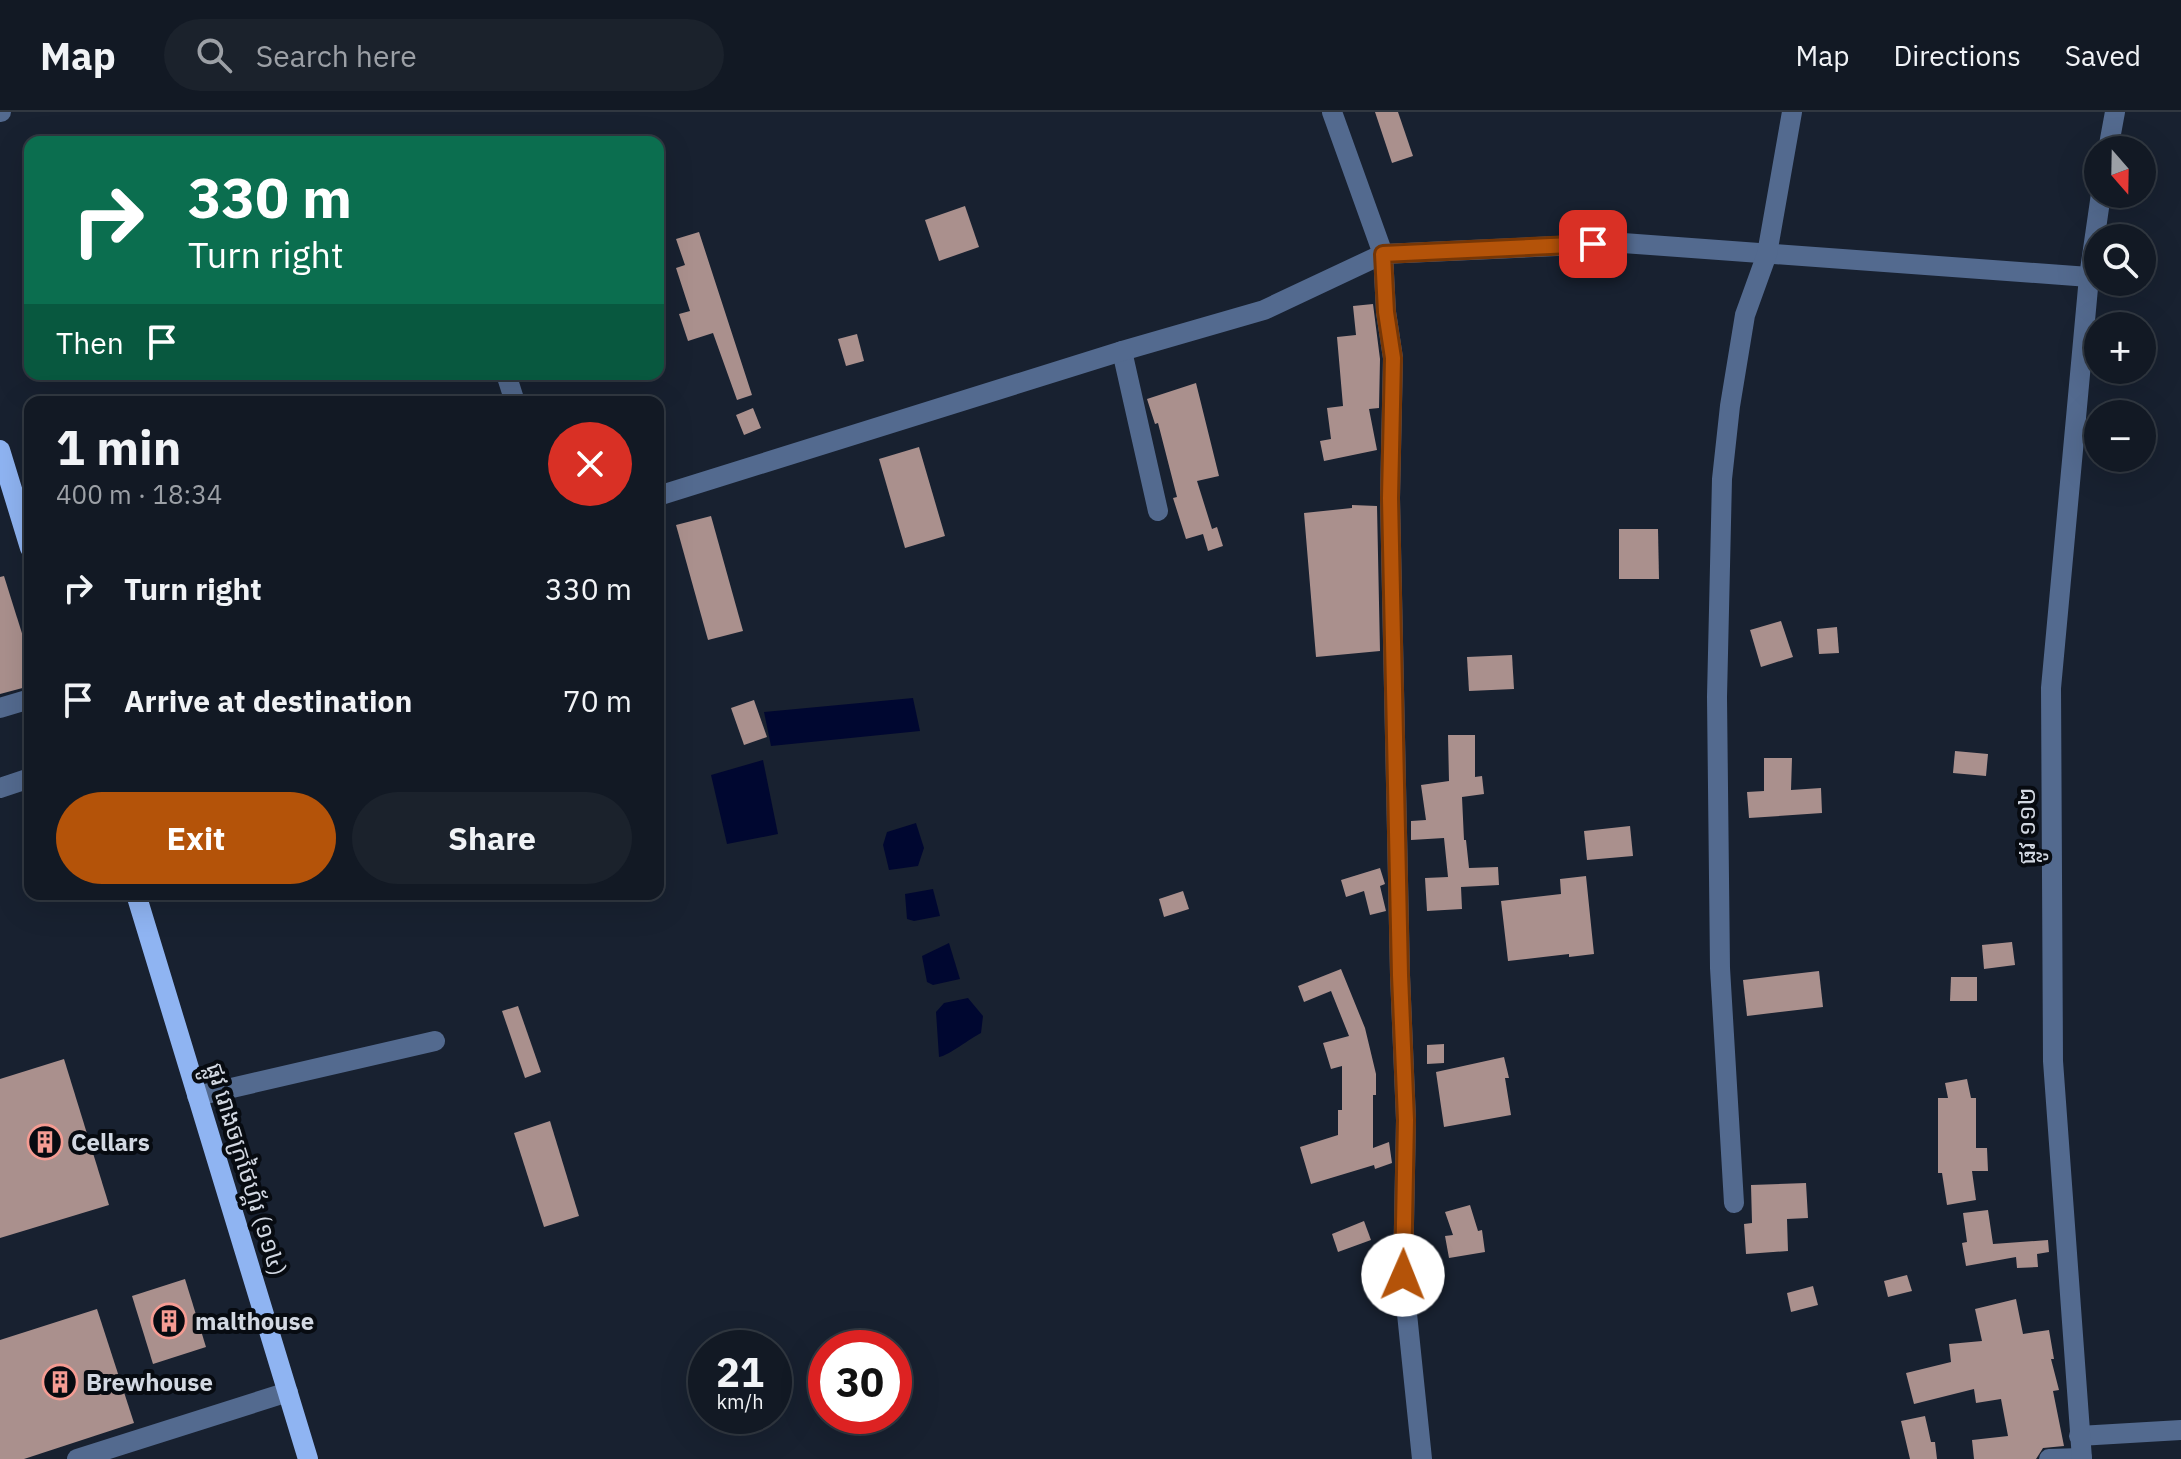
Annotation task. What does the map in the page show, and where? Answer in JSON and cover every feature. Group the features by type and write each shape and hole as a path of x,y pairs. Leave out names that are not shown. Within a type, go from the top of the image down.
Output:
{"main road":[{"path":"0,450 24,528"},
{"name":"ផ្លូវ រោងចក្រថៃហ្គ័រ (១១៤)","path":"138,900 308,1459"}],"street":[{"path":"1332,112 1383,254 1386,312 1393,358 1390,498 1406,1120 1403,1275 1422,1459"},
{"path":"1734,1203 1720,968 1717,697 1722,479 1745,315 1767,254 1792,112"},
{"path":"2111,136 2115,112"},
{"path":"664,494 1122,351 1264,310 1383,254 1623,243 2084,277"},
{"name":"ផ្លូវ ១១២","path":"2082,1458 2053,1061 2051,688 2087,296"},
{"path":"1122,351 1158,511"},
{"path":"0,708 24,701"},
{"path":"0,788 24,780"},
{"path":"197,1096 435,1041"},
{"path":"77,1459 288,1392"},
{"path":"2079,1436 2181,1430"},
{"path":"2049,1459 2082,1458"}],"water":[{"path":"913,698 920,731 771,746 764,712"},
{"path":"763,760 778,834 727,844 711,775"},
{"path":"916,823 924,848 918,866 889,870 883,845 887,832"},
{"path":"933,889 940,916 914,921 907,919 905,894"},
{"path":"949,943 960,979 933,985 927,982 922,956"},
{"path":"968,998 983,1016 981,1033 939,1057 936,1012 944,1003"}],"building":[{"path":"1375,112 1398,112 1413,156 1392,163"},
{"path":"965,206 979,247 939,261 925,220"},
{"path":"699,232 752,395 737,400 713,333 688,341 679,314 690,311 676,268 685,265 676,239"},
{"path":"1373,304 1380,359 1379,408 1369,409 1377,450 1324,461 1320,441 1331,439 1327,408 1343,406 1337,337 1356,335 1353,306"},
{"path":"857,334 864,361 846,366 838,339"},
{"path":"1196,383 1219,476 1197,481 1212,529 1217,527 1223,546 1208,551 1203,534 1186,539 1173,498 1177,497 1158,423 1155,424 1147,399"},
{"path":"753,408 761,428 744,435 736,415"},
{"path":"919,447 945,536 905,548 879,459"},
{"path":"1352,505 1377,506 1380,651 1316,657 1304,513 1352,508"},
{"path":"711,516 743,631 708,640 676,525"},
{"path":"1619,529 1658,529 1659,579 1619,579"},
{"path":"4,576 24,640 24,688 0,694 0,577"},
{"path":"1781,621 1793,657 1761,667 1750,630"},
{"path":"1837,627 1839,653 1819,654 1817,629"},
{"path":"1512,655 1514,689 1469,691 1467,657"},
{"path":"754,700 767,737 744,745 731,708"},
{"path":"1448,735 1475,735 1475,777 1482,776 1484,794 1462,797 1464,840 1469,868 1498,867 1499,885 1461,887 1462,909 1427,911 1425,878 1448,877 1444,838 1411,840 1411,821 1426,820 1421,785 1449,781"},
{"path":"1955,751 1988,754 1986,776 1953,773"},
{"path":"1764,758 1792,758 1791,790 1821,788 1822,813 1749,818 1747,792 1764,791"},
{"path":"1630,826 1633,856 1587,860 1584,831"},
{"path":"1380,868 1385,884 1380,886 1386,911 1370,915 1364,891 1346,897 1341,880"},
{"path":"1586,876 1594,954 1508,961 1501,901 1561,894 1560,879"},
{"path":"1183,891 1189,909 1164,917 1159,899"},
{"path":"2012,942 2015,965 1984,969 1982,945"},
{"path":"1341,969 1365,1028 1376,1074 1373,1148 1389,1142 1392,1163 1375,1169 1374,1165 1311,1184 1300,1147 1338,1135 1338,1110 1342,1110 1342,1066 1331,1069 1323,1043 1349,1036 1331,991 1304,1002 1298,986"},
{"path":"1819,971 1823,1007 1747,1016 1743,980"},
{"path":"1951,977 1977,977 1977,1001 1950,1001"},
{"path":"518,1006 541,1072 525,1078 502,1011"},
{"path":"1444,1044 1444,1063 1427,1064 1427,1045"},
{"path":"1504,1057 1509,1078 1505,1078 1511,1115 1444,1127 1436,1072"},
{"name":"Cellars","path":"64,1059 109,1205 0,1238 0,1079"},
{"path":"1967,1079 1971,1098 1976,1098 1976,1148 1987,1148 1988,1171 1972,1171 1976,1200 1947,1205 1942,1173 1938,1173 1938,1098 1948,1098 1945,1083"},
{"path":"550,1121 579,1216 544,1227 514,1133"},
{"path":"1806,1183 1808,1218 1787,1219 1788,1251 1746,1254 1744,1224 1752,1223 1751,1185"},
{"path":"1470,1205 1478,1231 1482,1230 1485,1252 1449,1258 1445,1236 1453,1235 1445,1212"},
{"path":"1988,1210 1993,1244 2048,1240 2049,1252 2037,1254 2038,1267 2017,1268 2016,1257 1966,1266 1962,1243 1967,1242 1963,1213"},
{"path":"1364,1221 1371,1240 1338,1252 1332,1234"},
{"path":"1907,1275 1912,1291 1888,1297 1884,1281"},
{"name":"malthouse","path":"185,1279 206,1347 153,1364 132,1296"},
{"path":"1813,1286 1818,1305 1791,1312 1787,1293"},
{"path":"2016,1299 2023,1334 2049,1330 2054,1359 2051,1359 2059,1390 2053,1391 2064,1446 2043,1448 2036,1459 1974,1459 1972,1440 2008,1436 2001,1399 1976,1403 1974,1389 1914,1404 1906,1373 1951,1362 1949,1344 1982,1341 1975,1309"},
{"name":"Brewhouse","path":"97,1309 134,1423 24,1459 0,1459 0,1340"},
{"path":"1925,1416 1931,1442 1935,1442 1937,1459 1910,1459 1901,1421"}],"place":[{"name":"Cellars","path":"45,1142"},
{"name":"malthouse","path":"169,1321"},
{"name":"Brewhouse","path":"60,1382"}],"route":[{"path":"1403,1275 1406,1120 1390,498 1393,358 1386,312 1383,254 1593,244"}]}
